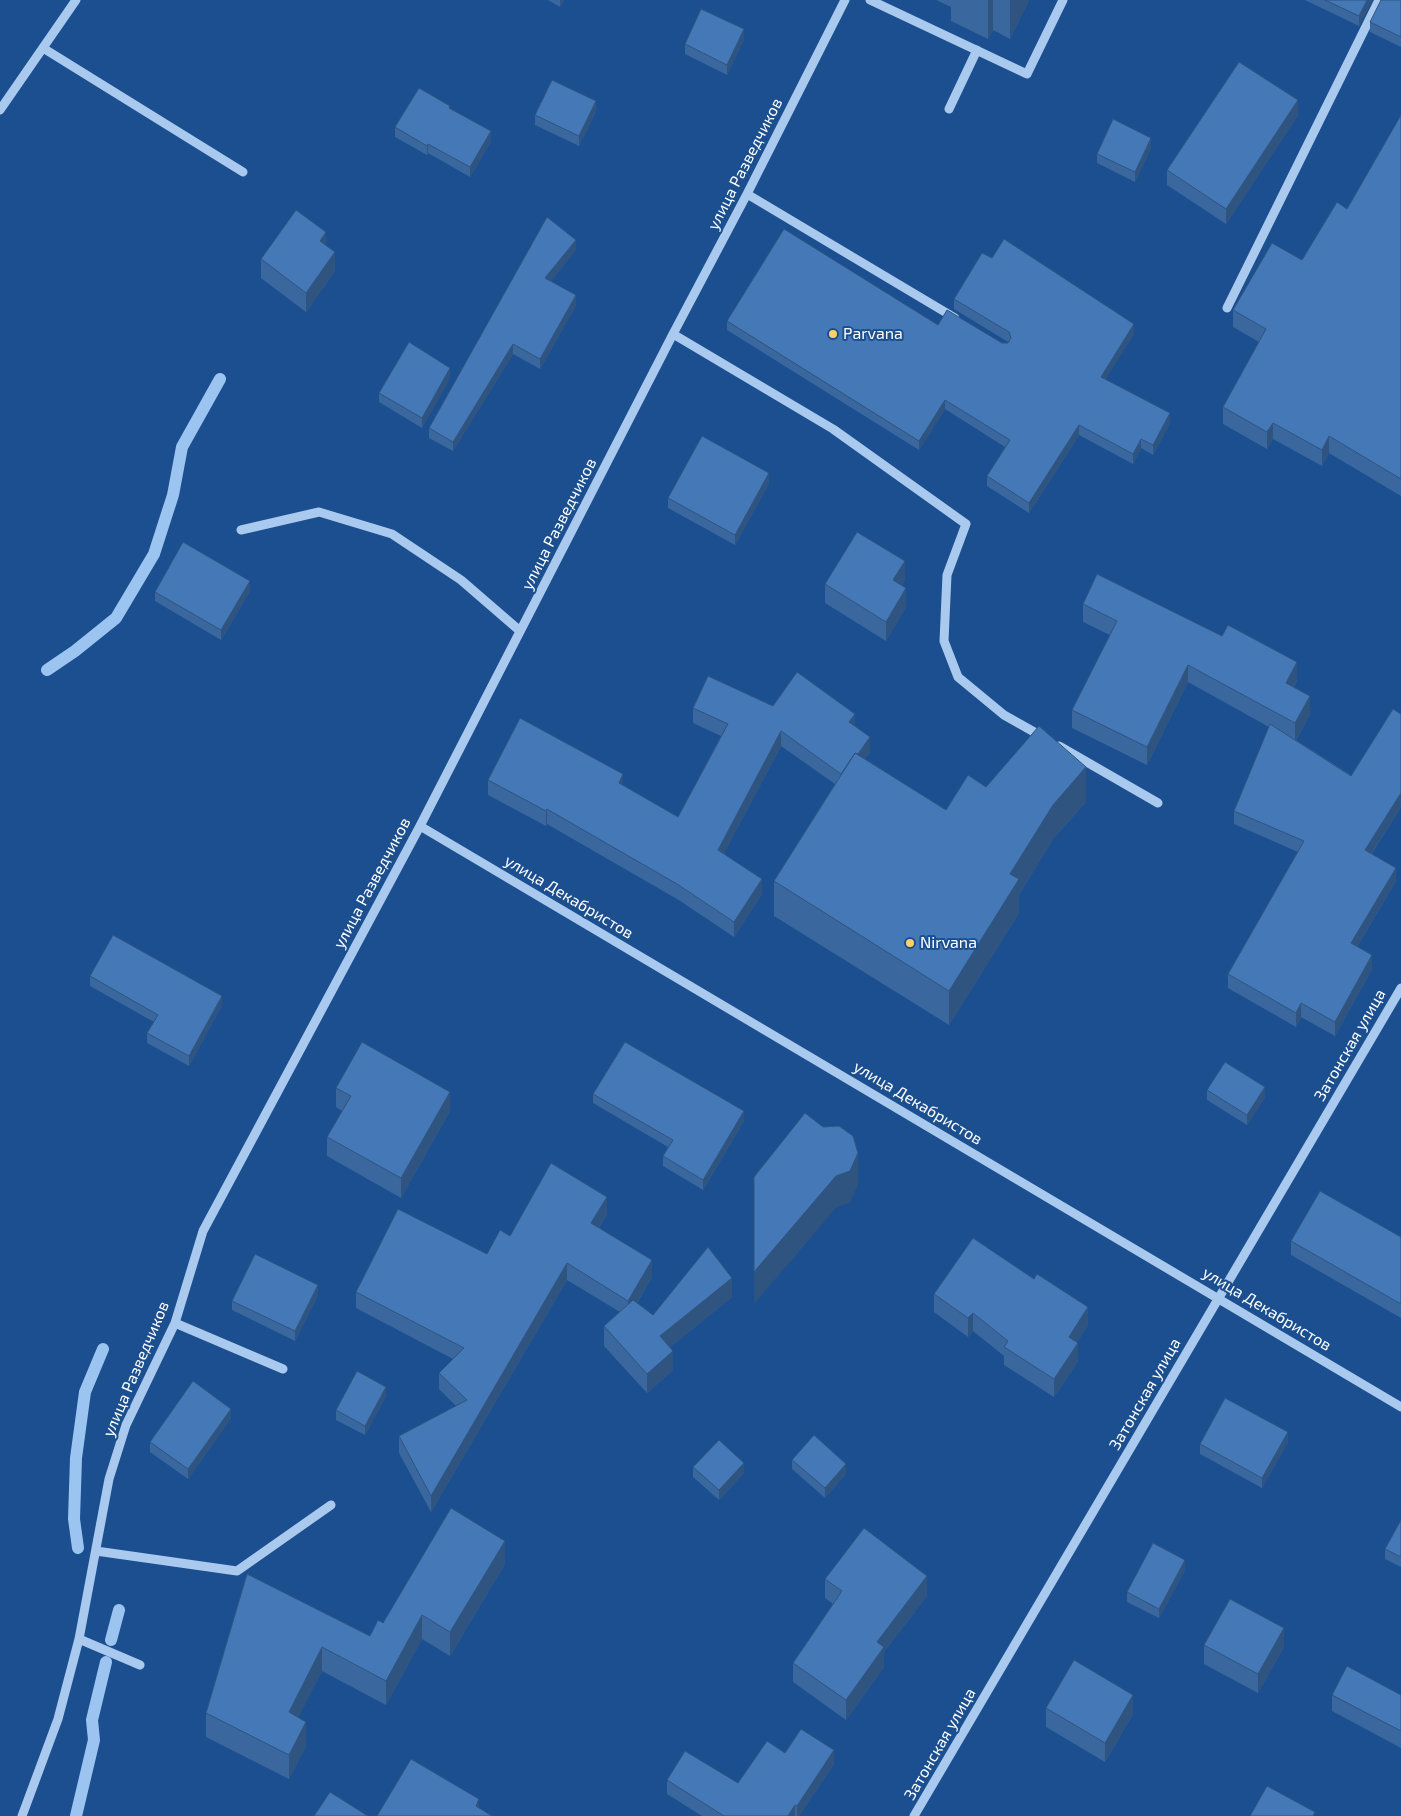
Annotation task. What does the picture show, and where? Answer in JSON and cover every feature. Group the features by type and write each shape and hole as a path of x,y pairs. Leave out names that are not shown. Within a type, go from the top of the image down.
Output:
{"street":[{"path":"0,110 76,0"},
{"name":"улица Разведчиков","path":"22,1816 58,1719 79,1639 109,1479 126,1426 175,1323 203,1231 420,826 747,194 845,0"},
{"path":"870,0 1028,74 1063,0"},
{"path":"1227,308 1380,0"},
{"path":"43,48 243,172"},
{"path":"949,109 977,50"},
{"path":"747,194 963,323"},
{"path":"673,334 833,428 966,524 947,575 944,641 958,677 1004,715 1158,803"},
{"path":"241,530 319,512 392,534 461,580 520,631"},
{"name":"улица Декабристов","path":"420,826 1401,1406"},
{"name":"Затонская улица","path":"914,1816 1401,988"},
{"path":"175,1323 283,1369"},
{"path":"96,1551 237,1571 331,1505"},
{"path":"79,1639 140,1665"}],"building":[{"path":"1325,0 1367,0 1359,16"},
{"path":"1381,0 1401,0 1401,37 1370,22"},
{"path":"701,9 744,29 727,65 685,44"},
{"path":"1239,62 1298,100 1226,209 1167,170"},
{"path":"552,80 596,101 579,136 535,115"},
{"path":"419,88 450,106 449,108 491,131 470,167 428,144 427,146 395,127"},
{"path":"1401,115 1401,479 1329,436 1322,450 1273,423 1267,432 1223,407 1266,329 1233,310 1272,243 1302,260 1337,202 1347,209"},
{"path":"1113,119 1151,138 1135,172 1097,154"},
{"path":"296,210 326,232 320,241 335,252 306,293 261,259"},
{"path":"547,217 576,240 545,278 576,295 540,359 513,344 453,442 429,428"},
{"path":"784,229 938,325 947,310 1002,343 1008,343 1011,338 1009,332 954,299 982,253 992,258 1004,239 1134,324 1101,377 1170,413 1153,445 1141,439 1133,454 1079,425 1029,503 987,476 1010,440 945,400 919,441 727,321"},
{"path":"409,342 450,368 422,418 379,393"},
{"path":"702,436 769,473 735,535 668,498"},
{"path":"857,532 905,561 893,580 906,588 886,622 825,584"},
{"path":"183,542 250,581 221,630 155,592"},
{"path":"1097,574 1222,636 1228,625 1297,662 1286,683 1310,696 1295,723 1188,665 1147,747 1072,710 1117,621 1083,604"},
{"path":"797,672 855,714 849,722 870,737 858,754 855,753 841,774 781,731 718,850 762,879 734,922 677,884 547,809 546,811 488,780 520,718 623,774 619,783 678,817 728,724 693,708 708,676 773,706"},
{"path":"1393,709 1401,714 1401,793 1365,850 1396,868 1351,943 1372,955 1335,1022 1301,1003 1296,1013 1228,974 1304,841 1234,811 1270,724 1351,776"},
{"path":"1039,726 1086,767 1053,805 1010,874 1019,879 949,991 774,881 855,753 946,810 968,775 986,787"},
{"path":"113,935 222,996 189,1056 147,1033 158,1015 90,976"},
{"path":"362,1042 450,1092 401,1178 327,1137 351,1096 336,1088"},
{"path":"625,1042 744,1111 703,1180 663,1156 673,1140 593,1094"},
{"path":"1225,1062 1265,1087 1247,1115 1207,1090"},
{"path":"805,1113 823,1127 839,1126 853,1136 858,1153 850,1171 836,1176 754,1272 754,1177"},
{"path":"551,1163 607,1197 591,1223 652,1260 628,1301 567,1263 431,1496 399,1436 467,1400 439,1373 464,1348 356,1292 398,1209 487,1254 500,1230 510,1236"},
{"path":"1320,1191 1401,1237 1401,1304 1291,1241"},
{"path":"973,1238 1034,1279 1037,1274 1088,1307 1069,1337 1078,1343 1054,1379 1004,1347 1008,1341 973,1313 968,1318 934,1294"},
{"path":"708,1247 732,1278 660,1336 673,1351 647,1374 604,1326 633,1300 653,1315"},
{"path":"255,1254 318,1285 295,1331 232,1301"},
{"path":"357,1371 386,1387 365,1426 336,1410"},
{"path":"193,1381 231,1409 188,1469 150,1442"},
{"path":"1225,1398 1288,1432 1262,1478 1200,1444"},
{"path":"814,1435 846,1464 825,1488 792,1460"},
{"path":"719,1440 744,1463 719,1490 693,1467"},
{"path":"451,1508 505,1541 450,1632 422,1615 386,1681 322,1647 289,1712 306,1722 289,1755 206,1713 247,1574 370,1636 378,1620 383,1623"},
{"path":"1401,1520 1401,1557 1385,1549"},
{"path":"864,1528 927,1576 877,1642 884,1647 846,1700 793,1663 842,1591 825,1579"},
{"path":"1153,1543 1185,1560 1159,1609 1127,1592"},
{"path":"1230,1599 1284,1628 1258,1674 1204,1645"},
{"path":"1074,1660 1133,1695 1105,1743 1046,1708"},
{"path":"1347,1666 1401,1695 1401,1731 1332,1695"},
{"path":"801,1729 834,1750 797,1806 795,1805 788,1816 724,1816 667,1780 685,1751 738,1783 767,1741 785,1753"},
{"path":"411,1759 479,1799 476,1806 492,1816 377,1816"},
{"path":"1267,1786 1315,1812 1313,1816 1250,1816"},
{"path":"330,1792 368,1816 314,1816"}],"waterway":[{"path":"47,670 75,651 116,618 154,554 173,495 182,447 220,379"},
{"path":"78,1548 74,1519 76,1458 85,1392 103,1349"},
{"path":"111,1640 119,1610"},
{"path":"76,1816 94,1740 92,1720 106,1662"}],"place":[{"name":"Parvana","path":"833,334"},
{"name":"Nirvana","path":"910,943"}]}
